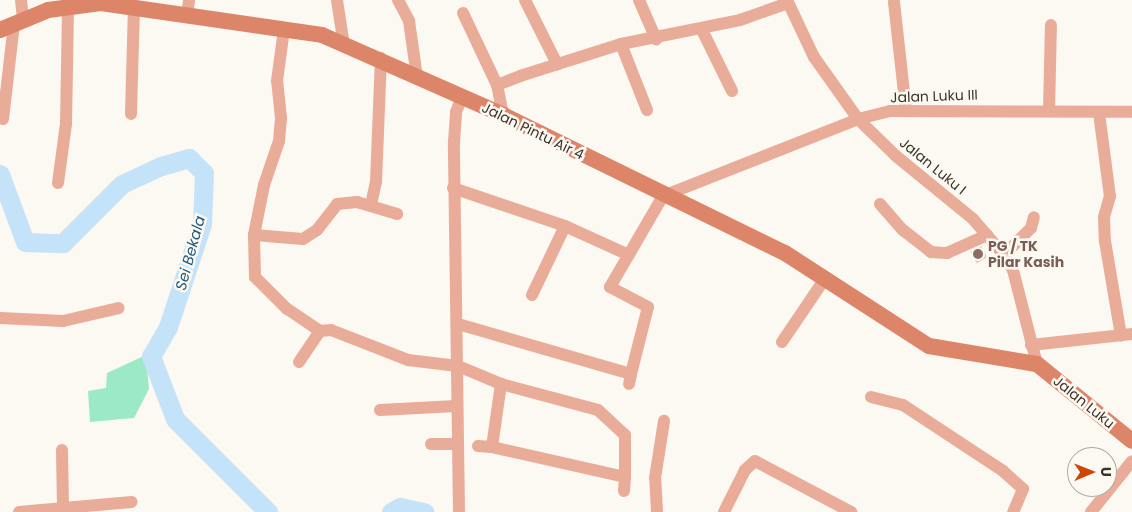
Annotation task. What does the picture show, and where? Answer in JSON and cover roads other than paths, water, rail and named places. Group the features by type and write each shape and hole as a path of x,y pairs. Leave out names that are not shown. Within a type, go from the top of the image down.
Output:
{"main road":[{"name":"Jalan Pintu Air 4","path":"12,24 68,5 101,3 134,7 188,7 284,29 313,33 344,46 381,58 503,115 826,277 898,329 929,346 1036,364"},
{"name":"Jalan Luku","path":"1036,364 1132,441"}],"street":[{"path":"3,119 12,24 21,0"},
{"path":"337,0 344,46"},
{"path":"398,0 409,21 417,76"},
{"path":"525,0 557,64"},
{"path":"639,0 656,38"},
{"path":"497,85 621,44 702,30 788,1"},
{"name":"Jalan Luku I","path":"788,1 814,57 858,119 987,235 1004,255 1013,270 1036,364"},
{"path":"894,2 906,110"},
{"path":"58,183 66,124 68,5"},
{"path":"131,114 134,7"},
{"path":"463,13 497,85 503,115"},
{"path":"1049,111 1051,25"},
{"path":"284,29 277,81 281,118 279,141 264,185 254,235 255,277 287,309 320,330 338,332 408,360 458,366 500,384 607,416 626,441 624,491"},
{"path":"702,30 732,91"},
{"path":"621,44 647,110"},
{"path":"371,204 376,182 381,58"},
{"path":"459,512 455,444 458,324 453,188 456,112 462,97"},
{"name":"Jalan Luku III","path":"663,196 858,119 906,110 1132,112"},
{"path":"1032,345 1127,335 1105,241 1104,217 1110,196 1099,113"},
{"path":"453,188 565,226 630,255"},
{"path":"458,324 630,379 648,308 610,287 663,196"},
{"path":"254,235 303,240 317,230 337,204 371,204 397,214"},
{"path":"880,204 903,230 931,252 947,254 987,235"},
{"path":"1004,255 1032,228 1034,217"},
{"path":"532,295 565,226"},
{"path":"782,342 826,277"},
{"path":"0,318 63,321 120,308"},
{"path":"298,362 320,330"},
{"path":"492,447 500,384"},
{"path":"871,397 910,409 1003,471 1023,489 1013,512"},
{"path":"380,410 456,406"},
{"path":"657,512 655,478 664,421"},
{"path":"430,444 455,444"},
{"path":"478,446 492,447 625,477"},
{"path":"62,450 63,507"},
{"path":"1091,512 1132,461"},
{"path":"724,512 745,470 754,462 851,512"},
{"path":"19,512 132,502"}],"waterway":[{"name":"Sei Bekala","path":"0,174 25,242 63,243 122,184 161,166 189,158 204,173 202,224 168,327 151,356 175,419 268,512"},
{"name":"Sei Bekala","path":"391,512 400,507 424,512"}],"place":[{"name":"PG / TK Pilar Kasih","path":"978,254"}]}
